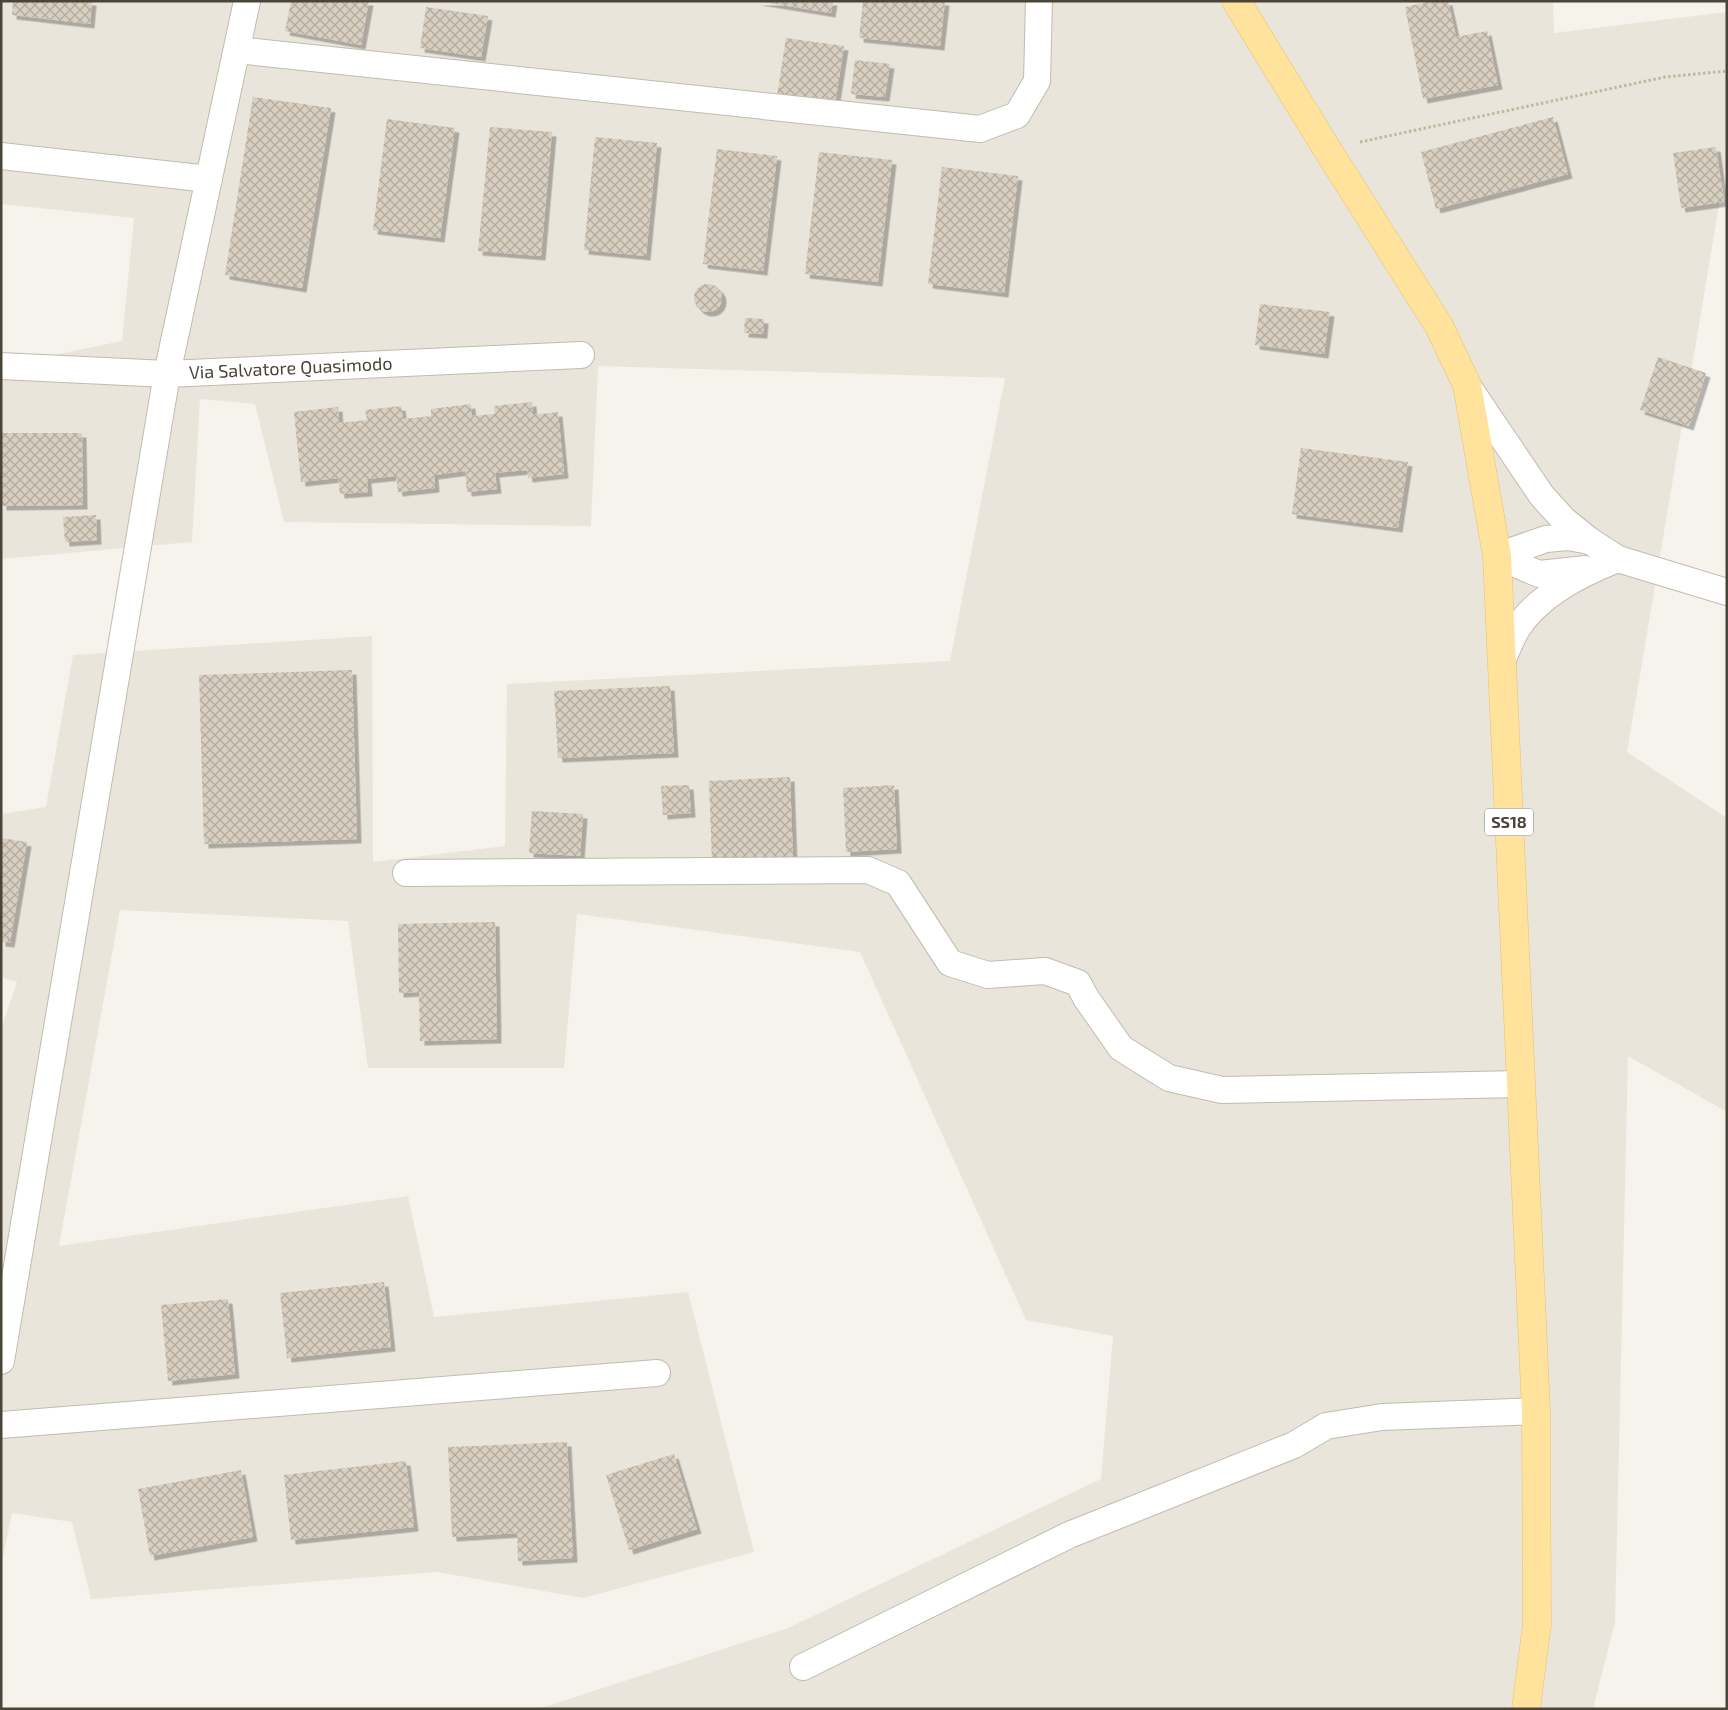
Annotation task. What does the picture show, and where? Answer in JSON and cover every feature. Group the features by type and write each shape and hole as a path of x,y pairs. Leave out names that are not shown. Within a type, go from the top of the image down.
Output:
{"main road":[{"name":"SS18","path":"1236,1 1327,150 1440,326 1467,385 1497,556 1536,1410 1537,1624 1526,1709"}],"street":[{"path":"1,1361 167,374 247,1"},
{"path":"237,50 980,129 1017,115 1037,81 1039,1"},
{"path":"1,156 209,179"},
{"name":"Via Salvatore Quasimodo","path":"1,366 167,374 581,355"},
{"path":"1467,385 1542,496 1564,520 1590,541 1618,559 1727,592"},
{"path":"1497,556 1546,538 1590,541"},
{"path":"1497,556 1539,574 1594,568"},
{"path":"1502,661 1518,628 1542,599 1594,568 1618,559"},
{"path":"406,873 868,870 898,882 950,963 988,975 1045,971 1078,983 1120,1048 1169,1078 1222,1090 1521,1084"},
{"path":"1,1425 657,1373"},
{"path":"803,1667 1069,1535 1294,1445 1326,1426 1382,1417 1536,1410"}],"path":[{"path":"1327,150 1665,77 1727,71"}],"shaded area":[{"path":"1,1 1553,1 1554,33 1727,12 1727,158 1627,752 1727,818 1727,1112 1628,1056 1615,1622 1593,1709 538,1709 788,1628 1101,1479 1113,1336 1026,1320 860,952 577,914 564,1068 368,1068 348,921 120,910 59,1246 408,1196 434,1317 688,1292 754,1552 583,1598 437,1572 91,1599 72,1522 12,1513 1,1566 1,1029 17,982 1,977 1,814 46,807 73,655 372,636 373,862 505,846 507,684 950,661 1005,378 598,366 591,526 284,522 255,404 200,399 192,542 1,559 1,366 122,341 134,218 1,204"}],"building":[{"path":"13,1 92,1 90,24 12,15"},
{"path":"291,1 369,1 361,45 285,31"},
{"path":"757,1 833,1 831,13"},
{"path":"863,1 945,1 940,46 859,38"},
{"path":"1434,1 1448,1 1456,37 1487,31 1498,85 1423,99 1405,7"},
{"path":"426,7 488,16 481,57 420,48"},
{"path":"786,38 844,46 835,104 777,96"},
{"path":"855,60 890,64 885,97 851,94"},
{"path":"253,97 331,108 302,288 225,275"},
{"path":"1553,117 1568,174 1436,209 1421,152"},
{"path":"387,119 455,128 440,238 373,230"},
{"path":"490,127 552,132 541,256 478,251"},
{"path":"595,137 657,143 646,256 584,250"},
{"path":"1716,147 1724,202 1681,208 1673,153"},
{"path":"717,149 777,156 763,271 703,264"},
{"path":"819,152 892,160 878,282 805,274"},
{"path":"942,167 1018,176 1004,293 928,284"},
{"path":"708,284 718,288 722,298 718,308 708,312 698,308 694,298 698,288"},
{"path":"1260,304 1330,312 1324,354 1255,345"},
{"path":"745,318 764,319 763,334 744,333"},
{"path":"1658,357 1706,373 1689,426 1640,410"},
{"path":"532,402 533,415 558,412 564,474 528,478 527,470 495,473 497,489 467,492 465,471 434,475 435,488 398,492 396,476 367,479 368,492 340,494 338,478 301,482 294,412 338,407 339,423 367,420 365,410 401,406 403,419 431,416 431,409 471,404 472,416 495,414 494,406"},
{"path":"1,433 82,433 83,505 2,506"},
{"path":"1301,448 1408,462 1398,528 1292,514"},
{"path":"96,515 97,540 65,542 63,517"},
{"path":"352,670 357,839 204,844 199,675"},
{"path":"670,686 674,753 558,758 554,691"},
{"path":"790,777 793,859 712,863 709,781"},
{"path":"689,785 691,813 663,815 661,786"},
{"path":"894,785 897,849 846,852 843,788"},
{"path":"532,811 583,814 580,856 529,853"},
{"path":"1,838 27,842 10,943 1,942"},
{"path":"495,922 497,1039 420,1041 419,992 399,993 398,924"},
{"path":"384,1282 391,1347 287,1358 280,1293"},
{"path":"228,1299 235,1374 168,1381 161,1305"},
{"path":"567,1442 573,1558 518,1561 517,1533 452,1537 448,1447"},
{"path":"674,1454 697,1529 629,1550 606,1475"},
{"path":"406,1461 414,1527 291,1540 284,1475"},
{"path":"241,1470 253,1537 150,1556 138,1489"}]}
